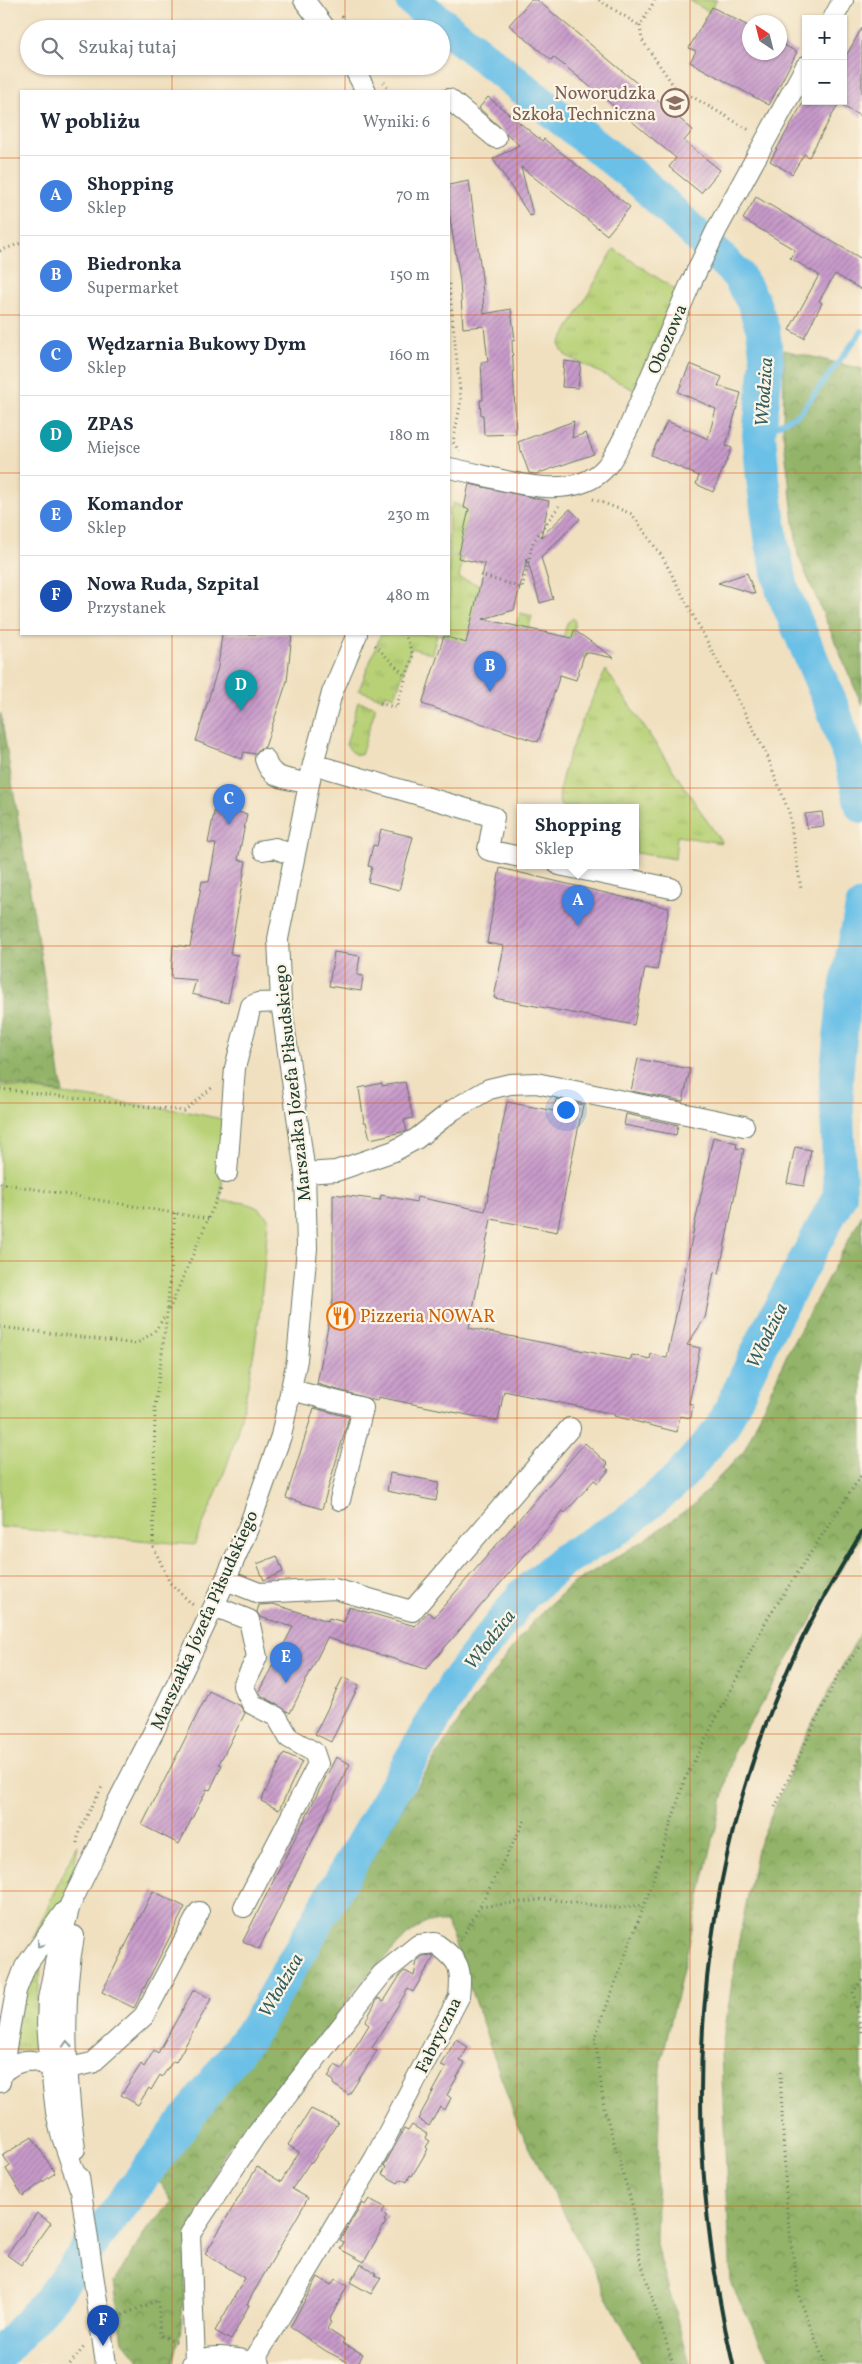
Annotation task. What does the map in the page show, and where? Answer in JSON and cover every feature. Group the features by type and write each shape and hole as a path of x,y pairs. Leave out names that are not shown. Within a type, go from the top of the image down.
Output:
{"street":[{"path":"304,0 319,20"},
{"path":"834,15 843,0"},
{"name":"Obozowa","path":"456,462 535,486 552,488 570,486 589,480 605,468 618,450 689,287 717,229 802,73"},
{"path":"358,75 365,90"},
{"path":"450,100 496,138"},
{"name":"Marszałka Józefa Piłsudskiego","path":"60,2069 47,2024 50,1982 70,1905 116,1805 154,1731 205,1606 226,1580 249,1526 281,1436 297,1360 307,1248 305,1173 282,1002 278,940 313,764 332,692 357,635"},
{"path":"265,758 268,770 275,775 309,784"},
{"path":"313,764 378,781 494,817 488,850 517,856"},
{"path":"263,850 275,848 294,856"},
{"path":"578,869 671,888"},
{"path":"227,1173 236,1068 251,1006 258,1003 282,1002"},
{"path":"305,1173 336,1171 394,1151 416,1139 453,1110 489,1089 510,1084 536,1083 744,1126"},
{"path":"290,1390 363,1408 340,1500"},
{"path":"226,1580 259,1593 335,1589 412,1612 570,1428"},
{"path":"205,1606 249,1620 257,1656 242,1686 252,1704 277,1717 289,1738 314,1752 318,1764 244,1908"},
{"name":"Marszałka Józefa Piłsudskiego","path":"80,2190 61,2134 56,2112 69,1959 91,1861"},
{"path":"0,2077 16,1991 25,1967 70,1905"},
{"path":"0,2077 10,2065 22,2060 60,2069 92,2063 144,2016 199,1912"},
{"path":"256,2363 221,2357 194,2359 190,2234 256,2135 382,1974 418,1945 435,1943 452,1955"},
{"name":"Fabryczna","path":"256,2363 375,2158 459,1997 462,1973 452,1955"},
{"path":"60,2069 58,2075 62,2083 66,2118 74,2145 80,2190 106,2321 106,2364"}],"path":[{"path":"599,0 640,26"},
{"path":"656,0 640,26 642,40 674,86 765,139"},
{"path":"0,250 20,243"},
{"path":"450,294 461,401 453,442 456,462"},
{"path":"480,575 522,588 532,542 557,509 570,486"},
{"path":"570,486 571,490 632,514 664,558 766,753 789,812 801,890"},
{"path":"380,703 396,708 414,655 405,635"},
{"path":"375,645 406,677"},
{"path":"0,1089 184,1111 236,1068"},
{"path":"0,1327 136,1344 154,1332 168,1314 227,1173"},
{"path":"0,1183 208,1219"},
{"path":"175,1213 168,1314 155,1407 153,1546 170,1583 205,1606"},
{"path":"673,2364 639,2256 633,2208 604,2108 595,2037 644,1905 685,1779 766,1621 862,1474"},
{"path":"775,1807 839,1673 862,1645"},
{"path":"77,1843 79,1831 106,1780"},
{"path":"452,1955 480,1907 525,1820"},
{"path":"480,1907 547,1899 615,1908 644,1905"},
{"path":"862,1980 853,1992 862,2034"},
{"path":"780,2072 787,2213 799,2297 825,2364"},
{"path":"106,2321 158,2300 160,2334 194,2359"}],"green space":[{"path":"689,0 717,0 709,12"},
{"path":"614,249 676,290 634,390 565,355 559,345"},
{"path":"784,350 862,369 862,705 798,555 783,433"},
{"path":"453,503 469,509 458,558 463,559 459,578 480,585 471,622 514,632 520,613 532,616 526,637 561,646 567,623 573,618 575,622 570,648 588,652 581,663 504,656 441,635 450,635 450,510"},
{"path":"381,635 437,635 432,654 411,648 395,697 386,694 384,699 359,690"},
{"path":"606,670 722,843 677,836 675,859 639,853 639,804 560,804 559,796 567,760"},
{"path":"358,702 375,706 361,755 354,754 346,745"},
{"path":"0,713 1,715 63,1093 0,1083"},
{"path":"0,1085 184,1111 226,1120 221,1201 253,1205 268,1218 264,1275 257,1331 241,1415 226,1469 194,1545 0,1527"},
{"path":"862,1215 862,1534 734,1750 660,2068 656,2245 690,2364 642,2364 517,2123 447,1922 426,1922 407,1935 356,1988 295,2079 223,2153 190,2234 180,2335 173,2364 142,2364 123,2341 114,2282 147,2229 172,2202 157,2178 267,2038 398,1815 472,1701 534,1620 572,1584 643,1541 693,1505 744,1451 788,1352"},
{"path":"862,1629 862,2364 771,2364 731,2284 721,2055 737,1950 757,1849 804,1739"},
{"path":"78,1845 69,1893 34,1938 62,1874"},
{"path":"41,1961 35,2040 30,2051 14,2051 23,1991 33,1970"}],"building":[{"path":"531,0 537,0 693,130 684,141 720,170 701,193 669,167 676,158 565,66 553,57 551,60 509,25"},
{"path":"712,7 742,23 742,60 787,60 787,47 797,52 769,105 690,62 696,51 689,48"},
{"path":"862,28 862,117 843,106 847,105 847,54"},
{"path":"488,97 542,141 544,139 630,207 607,235 521,167 533,215 530,216 493,159 519,145 479,108"},
{"path":"802,105 838,105 809,157 804,154 792,174 770,161"},
{"path":"469,181 482,278 484,314 511,309 515,340 512,341 516,434 484,435 480,400 483,400 481,362 488,362 484,326 463,328 460,281 450,218 450,185"},
{"path":"756,197 862,259 862,290 835,274 819,301 822,303 804,338 789,330 819,275 790,258 795,250 743,219"},
{"path":"564,361 581,363 578,388 562,387"},
{"path":"690,364 722,377 718,386 741,393 726,446 732,448 713,492 696,484 699,476 651,455 667,421 708,439 716,409 678,392"},
{"path":"574,421 572,438 586,433 594,454 536,474 529,473 518,442"},
{"path":"469,484 549,501 541,537 570,509 580,519 541,557 553,599 540,603 527,559 514,610 483,619 572,638 574,630 614,658 585,652 576,680 560,675 538,742 422,704 444,636 466,643 485,564 458,558 469,509 464,508"},
{"path":"747,573 755,594 718,583"},
{"path":"222,635 292,635 287,681 265,747 260,748 255,754 244,752 242,759 196,741 218,667"},
{"path":"215,808 247,814 238,860 246,861 230,954 238,955 228,1003 192,994 196,980 171,978 173,945 190,947 202,881 209,882 216,844 208,843"},
{"path":"822,812 824,826 807,828 805,814"},
{"path":"381,829 413,837 399,890 368,882 372,867 368,866 373,845 377,846"},
{"path":"500,868 669,908 657,970 645,968 634,1025 494,998 504,946 487,943"},
{"path":"334,952 360,956 357,975 363,976 361,991 329,986"},
{"path":"638,1059 690,1069 683,1101 631,1091"},
{"path":"405,1082 413,1118 404,1120 407,1131 370,1139 366,1122 364,1122 359,1088 382,1083 382,1086"},
{"path":"556,1099 583,1105 557,1232 491,1219 469,1328 630,1360 632,1355 650,1359 651,1354 667,1358 713,1137 737,1143 736,1148 744,1149 719,1274 714,1272 705,1318 687,1345 700,1348 689,1404 693,1404 691,1418 680,1416 677,1432 614,1416 614,1414 504,1391 498,1421 378,1397 377,1401 317,1384 333,1300 333,1194 380,1200 381,1195 416,1202 417,1197 485,1211 507,1102 554,1111"},
{"path":"626,1114 678,1125 676,1135 624,1125"},
{"path":"795,1147 811,1150 804,1186 787,1183"},
{"path":"314,1408 349,1417 322,1509 286,1498"},
{"path":"585,1443 608,1464 605,1467 609,1470 598,1483 594,1480 565,1513 563,1511 426,1669 327,1638 290,1713 261,1695 259,1691 293,1627 260,1617 257,1612 259,1605 273,1604 328,1621 329,1618 344,1622 349,1607 415,1626 428,1612 434,1617"},
{"path":"390,1473 439,1482 436,1501 387,1491"},
{"path":"277,1556 283,1572 264,1580 257,1564"},
{"path":"343,1677 359,1685 331,1742 315,1734"},
{"path":"209,1691 240,1706 245,1713 219,1764 222,1765 210,1790 207,1789 179,1844 142,1825"},
{"path":"284,1753 302,1761 279,1810 261,1801"},
{"path":"336,1757 350,1764 259,1949 243,1941"},
{"path":"153,1891 185,1907 134,2008 102,1992"},
{"path":"432,1955 434,1957 413,1992 408,1989 372,2048 377,2051 349,2095 333,2084 334,2081 328,2077 335,2065 342,2069 369,2025 365,2022 378,1998 384,2001 401,1974 405,1971 414,1976 417,1961 423,1956"},
{"path":"194,1989 211,1999 176,2062 173,2061 162,2077 160,2075 151,2090 149,2088 138,2105 121,2095 141,2064 144,2067 154,2050 158,2053"},
{"path":"456,2039 468,2047 460,2061 465,2063 447,2095 451,2098 445,2110 440,2107 429,2126 418,2119 446,2068 441,2066"},
{"path":"311,2109 338,2122 312,2163 310,2162 292,2189 308,2198 247,2304 249,2305 231,2340 215,2331 245,2278 205,2254 257,2167 281,2182 299,2152 288,2145"},
{"path":"412,2125 427,2134 425,2138 430,2141 426,2147 428,2149 412,2176 410,2175 407,2182 401,2179 398,2183 382,2174 386,2167 384,2166 404,2129 408,2131"},
{"path":"32,2137 55,2173 23,2196 6,2169 10,2166 3,2155"},
{"path":"369,2199 385,2207 382,2213 387,2216 384,2221 386,2222 364,2262 340,2249 344,2242 340,2240 362,2203 365,2205"},
{"path":"37,2213 51,2223 21,2265 7,2255"},
{"path":"361,2264 381,2278 371,2294 350,2282"},
{"path":"318,2277 331,2285 335,2279 347,2286 329,2321 331,2322 327,2329 344,2340 342,2343 363,2354 358,2364 351,2364 326,2351 290,2327"}],"waterway":[{"name":"Włodzica","path":"412,0 437,20"},
{"name":"Włodzica","path":"450,30 641,182 737,274 753,301 763,330 767,361 759,435 772,544 783,592 833,709 852,764 862,806"},
{"path":"759,435 800,413 862,331"},
{"name":"Włodzica","path":"0,2354 47,2303 255,2028 456,1682 524,1594 565,1559 623,1525 677,1480 722,1428 765,1336 840,1195 836,1079 844,999 862,907"}],"railway":[{"path":"733,2364 715,2275 705,2186 701,2096 704,2006 715,1917 734,1829 759,1742 793,1658 826,1594 862,1532"}],"place":[{"name":"Noworudzka Szkoła Techniczna","path":"675,103"},
{"name":"Biedronka","path":"490,692"},
{"name":"ZPAS","path":"241,711"},
{"name":"Wędzarnia Bukowy Dym","path":"229,825"},
{"name":"Shopping","path":"578,926"},
{"name":"Pizzeria NOWAR","path":"341,1316"},
{"name":"Komandor","path":"286,1683"},
{"name":"Nowa Ruda, Szpital","path":"103,2346"}]}
